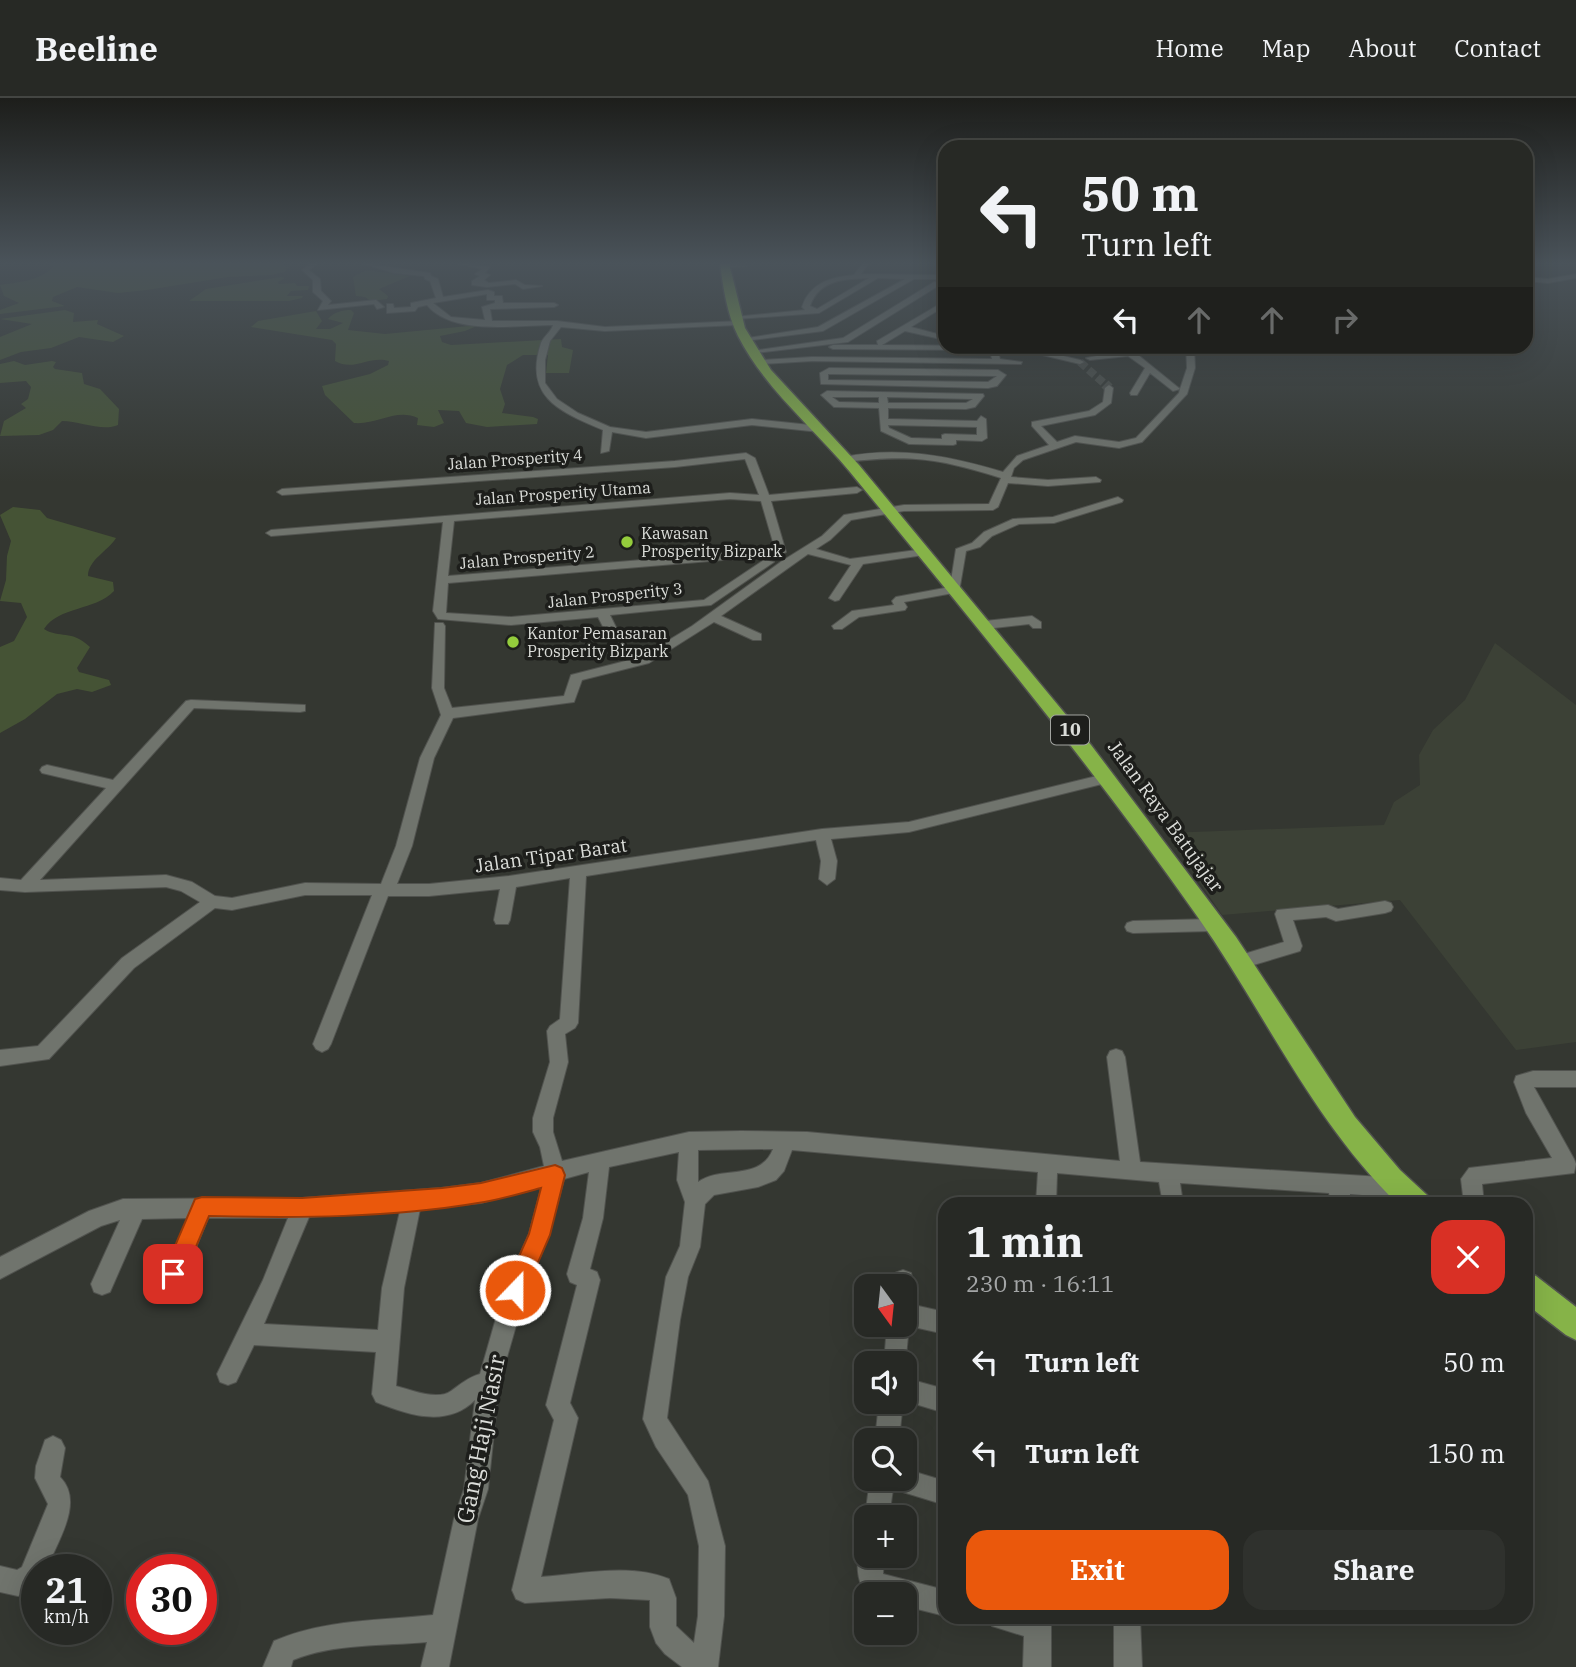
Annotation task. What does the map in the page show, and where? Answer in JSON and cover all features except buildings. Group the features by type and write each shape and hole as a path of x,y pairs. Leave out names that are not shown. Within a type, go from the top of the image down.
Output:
{"highway":[{"name":"Jalan Raya Batujajar","path":"748,336 750,343 820,429 1060,716 1157,845 1240,962 1308,1073 1372,1162 1409,1197"},
{"path":"1533,1291 1576,1325"}],"street":[{"path":"550,336 546,340 541,360 541,383 554,401 575,415 608,429 646,435 752,422 820,429"},
{"path":"680,336 750,343 845,340 852,336"},
{"path":"750,343 764,336"},
{"path":"750,343 787,336"},
{"path":"881,345 891,336"},
{"path":"892,336 924,345"},
{"path":"750,343 812,359 1018,362"},
{"path":"881,345 883,429 909,442 952,443 982,438 981,421 884,422"},
{"path":"832,347 938,346"},
{"path":"994,354 996,361"},
{"path":"1044,354 1080,362"},
{"path":"1090,358 1123,354"},
{"path":"1130,354 1176,389"},
{"path":"448,715 469,710 564,701 570,698 571,685 576,678 645,660 713,617 807,550 848,517 888,510 993,507 1010,467 1019,460 1075,439 1119,445 1139,440 1183,394 1191,368 1190,354"},
{"path":"1134,393 1149,368"},
{"path":"829,371 1002,375 991,384 883,383 823,382 824,373 829,371"},
{"path":"1055,446 1035,424 1097,411 1107,403 1109,388"},
{"path":"825,394 883,394 980,396 972,405 966,407 835,404 825,394"},
{"path":"1056,419 1075,439"},
{"path":"604,451 608,429"},
{"path":"847,459 889,454 919,455 949,460 1005,478 1048,483 1096,480"},
{"name":"Jalan Prosperity 4","path":"282,492 675,464 733,457 750,458 765,498"},
{"name":"Jalan Prosperity Utama","path":"271,533 730,496 765,498 857,490"},
{"path":"765,498 781,552"},
{"path":"838,626 856,614 901,607 900,599 955,590 962,548 976,545 988,534 1017,521 1054,520 1118,500"},
{"path":"443,580 449,518"},
{"path":"807,550 846,562 924,552"},
{"name":"Jalan Prosperity 2","path":"443,580 781,552"},
{"name":"Jalan Prosperity 3","path":"443,580 439,611 442,617 511,621 707,603 781,552"},
{"path":"835,598 858,562"},
{"path":"602,612 623,654"},
{"path":"713,617 757,637"},
{"path":"985,625 1033,620 1037,625"},
{"path":"322,1044 404,846 427,758 448,715 438,688 439,626"},
{"path":"24,886 192,703 300,708"},
{"path":"47,770 116,786"},
{"name":"Jalan Tipar Barat","path":"212,902 232,904 305,889 429,890 509,882 822,834 919,825 974,809 1037,797 1105,779"},
{"path":"822,834 829,861 827,879"},
{"path":"555,1175 543,1132 543,1118 559,1062 556,1031 569,1023 578,871"},
{"path":"0,884 24,886 166,881 186,886 212,902 128,963 43,1053 0,1058"},
{"path":"502,920 509,882"},
{"path":"1240,962 1294,946 1283,915 1328,911 1336,915 1385,907"},
{"path":"1133,928 1213,925"},
{"path":"1116,1057 1131,1171"},
{"path":"1473,1197 1471,1179 1476,1175 1567,1166 1533,1107 1523,1082 1532,1079 1576,1080"},
{"path":"0,1268 104,1214 136,1208 302,1208 412,1201 481,1193 555,1175 600,1160 689,1141 786,1140 1168,1173 1340,1194 1398,1188"},
{"path":"695,1202 709,1186 758,1178 769,1172 778,1164 786,1140"},
{"path":"600,1160 593,1219 578,1274 589,1280 558,1405 566,1418 526,1590 576,1585 660,1588 664,1595 663,1628 667,1636 681,1651 704,1667 711,1616 712,1546 699,1490 664,1439 655,1419 677,1277 690,1247 695,1202 687,1180 689,1141"},
{"path":"1046,1197 1048,1163"},
{"path":"1168,1173 1172,1197"},
{"name":"Gang Haji Nasir","path":"435,1667 466,1519 476,1489 488,1385 515,1290 539,1235 555,1175"},
{"path":"412,1201 393,1288 384,1394 444,1406 456,1402 469,1388 488,1385"},
{"path":"173,1274 190,1242 202,1206"},
{"path":"102,1284 136,1208"},
{"path":"228,1374 250,1334 302,1208"},
{"path":"917,1317 938,1321"},
{"path":"250,1334 388,1342"},
{"path":"917,1393 938,1399"},
{"path":"0,1579 18,1583 31,1576 60,1504 58,1492 51,1488 46,1479 53,1448"},
{"path":"917,1485 938,1491"},
{"path":"870,1568 870,1577 874,1585 938,1602"},
{"path":"1037,1667 1038,1624"},
{"path":"1127,1624 1128,1667"},
{"path":"277,1667 283,1650 295,1645 345,1636 443,1627"}],"shaded area":[{"path":"1495,643 1576,705 1576,1042 1516,1050 1400,900 1222,915 1166,833 1384,825 1394,802 1420,785 1419,755 1433,730 1465,700"}],"green space":[{"path":"124,336 113,342 79,337 51,348 21,352 0,360 0,337"},
{"path":"308,336 440,336 442,342 451,345 561,339 562,347 573,350 569,373 546,373 548,355 523,355 507,365 500,389 505,404 502,413 533,417 538,419 537,424 487,427 466,423 459,411 438,410 444,423 434,427 417,425 418,418 410,415 354,423 325,395 322,386 370,374 388,365 389,361 342,364 335,361 336,344 332,340"},
{"path":"14,361 25,365 52,361 56,362 53,367 55,369 82,373 84,384 100,389 119,409 118,425 98,427 62,421 53,430 39,435 0,436 4,421 26,408 21,404 28,399 31,387 26,381 0,383 0,364"},
{"path":"13,507 40,510 47,518 116,538 91,565 88,576 113,582 114,591 97,602 59,616 44,629 83,641 90,647 77,668 79,672 109,680 111,685 92,692 77,689 57,694 25,719 0,733 0,647 14,641 27,617 21,603 0,601 6,580 11,541 0,515"}],"tunnel":[{"path":"1080,362 1107,386"}],"place":[{"name":"Kawasan Prosperity Bizpark","path":"627,542"},
{"name":"Kantor Pemasaran Prosperity Bizpark","path":"513,642"}],"route":[{"path":"173,1274 190,1242 202,1206 302,1208 412,1201 481,1193 555,1175 539,1235 515,1290"}]}
